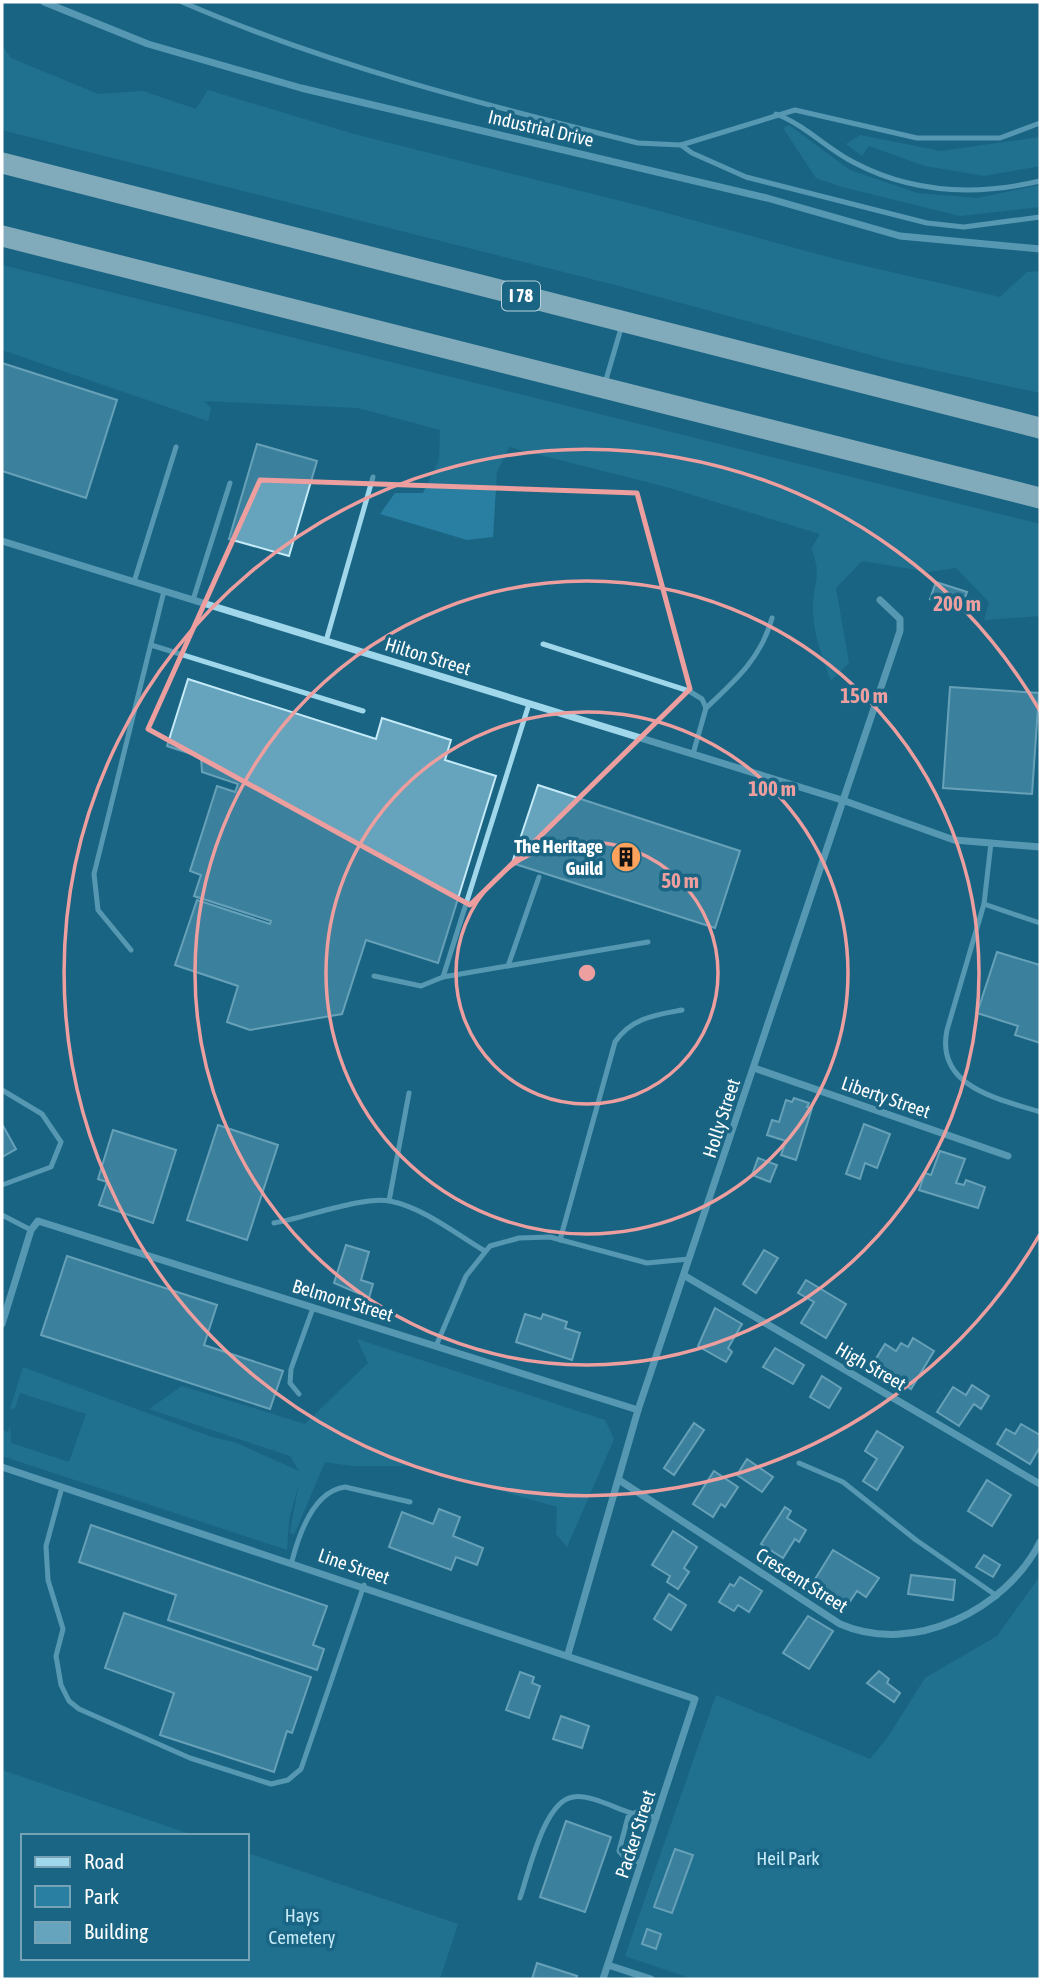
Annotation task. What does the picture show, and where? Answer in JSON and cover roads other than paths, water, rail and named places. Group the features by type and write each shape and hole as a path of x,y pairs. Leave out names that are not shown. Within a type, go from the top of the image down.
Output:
{"highway":[{"name":"I 78","path":"2,163 1040,428"},
{"path":"2,236 1040,498"}],"street":[{"name":"Industrial Drive","path":"44,2 148,44 301,89 767,198 900,236 1040,249"},
{"name":"Hilton Street","path":"2,541 845,801 954,840 1040,847"},
{"name":"Holly Street","path":"568,1654 638,1410 900,631 900,619 880,600"},
{"name":"Liberty Street","path":"754,1068 1009,1156"},
{"name":"Belmont Street","path":"31,1230 38,1221 638,1410"},
{"path":"2,1324 31,1230"},
{"name":"High Street","path":"685,1276 1040,1485"},
{"name":"Line Street","path":"2,1467 364,1585 695,1699"},
{"name":"Crescent Street","path":"619,1480 841,1623 860,1632 887,1636 929,1629 982,1606 1014,1582 1040,1542"},
{"name":"Packer Street","path":"603,1979 695,1699"},
{"path":"608,1965 650,1979"}],"lane":[{"path":"182,2 251,32 451,93 638,143 681,145 795,110 917,138 1000,138 1040,123"},
{"path":"776,114 791,120 852,162 909,184 956,192 1002,190 1040,181"},
{"path":"681,145 747,177 926,223 964,227 1040,217"},
{"path":"604,388 622,322"},
{"path":"134,582 176,447"},
{"path":"326,641 373,478"},
{"path":"193,600 230,483"},
{"path":"131,950 98,910 94,874 164,591"},
{"path":"693,754 706,708 744,673 759,651 772,618"},
{"path":"543,643 689,691 702,699 706,708"},
{"path":"150,645 363,711"},
{"path":"443,977 529,704"},
{"path":"991,843 985,904 947,1030 944,1045 946,1058 972,1087 1040,1112"},
{"path":"508,966 539,877"},
{"path":"985,904 1040,923"},
{"path":"373,976 421,986 443,977 648,942"},
{"path":"560,1240 615,1042 624,1030 648,1016 682,1010"},
{"path":"2,1090 41,1114 61,1142 51,1167 2,1185"},
{"path":"389,1201 409,1093"},
{"path":"274,1223 372,1202 389,1201 419,1211 485,1251"},
{"path":"2,1214 31,1230"},
{"path":"436,1346 466,1276 490,1246 519,1238 560,1240 647,1263 691,1259"},
{"path":"299,1394 290,1383 291,1369 313,1308"},
{"path":"799,1463 843,1482 916,1540 997,1596"},
{"path":"62,1487 46,1546 48,1580 63,1629 57,1656 61,1685 69,1701 79,1709 190,1758 271,1784 288,1780 301,1769 364,1585"},
{"path":"292,1561 295,1546 316,1505 335,1488 345,1487 410,1502"},
{"path":"520,1898 550,1811 561,1800 576,1796 656,1818"},
{"path":"631,1813 619,1852 642,1863"}],"place":[{"name":"The Heritage Guild","path":"626,857"}],"park label":[{"name":"Heil Park","path":"788,1858"},
{"name":"Hays Cemetery","path":"302,1926"}]}
